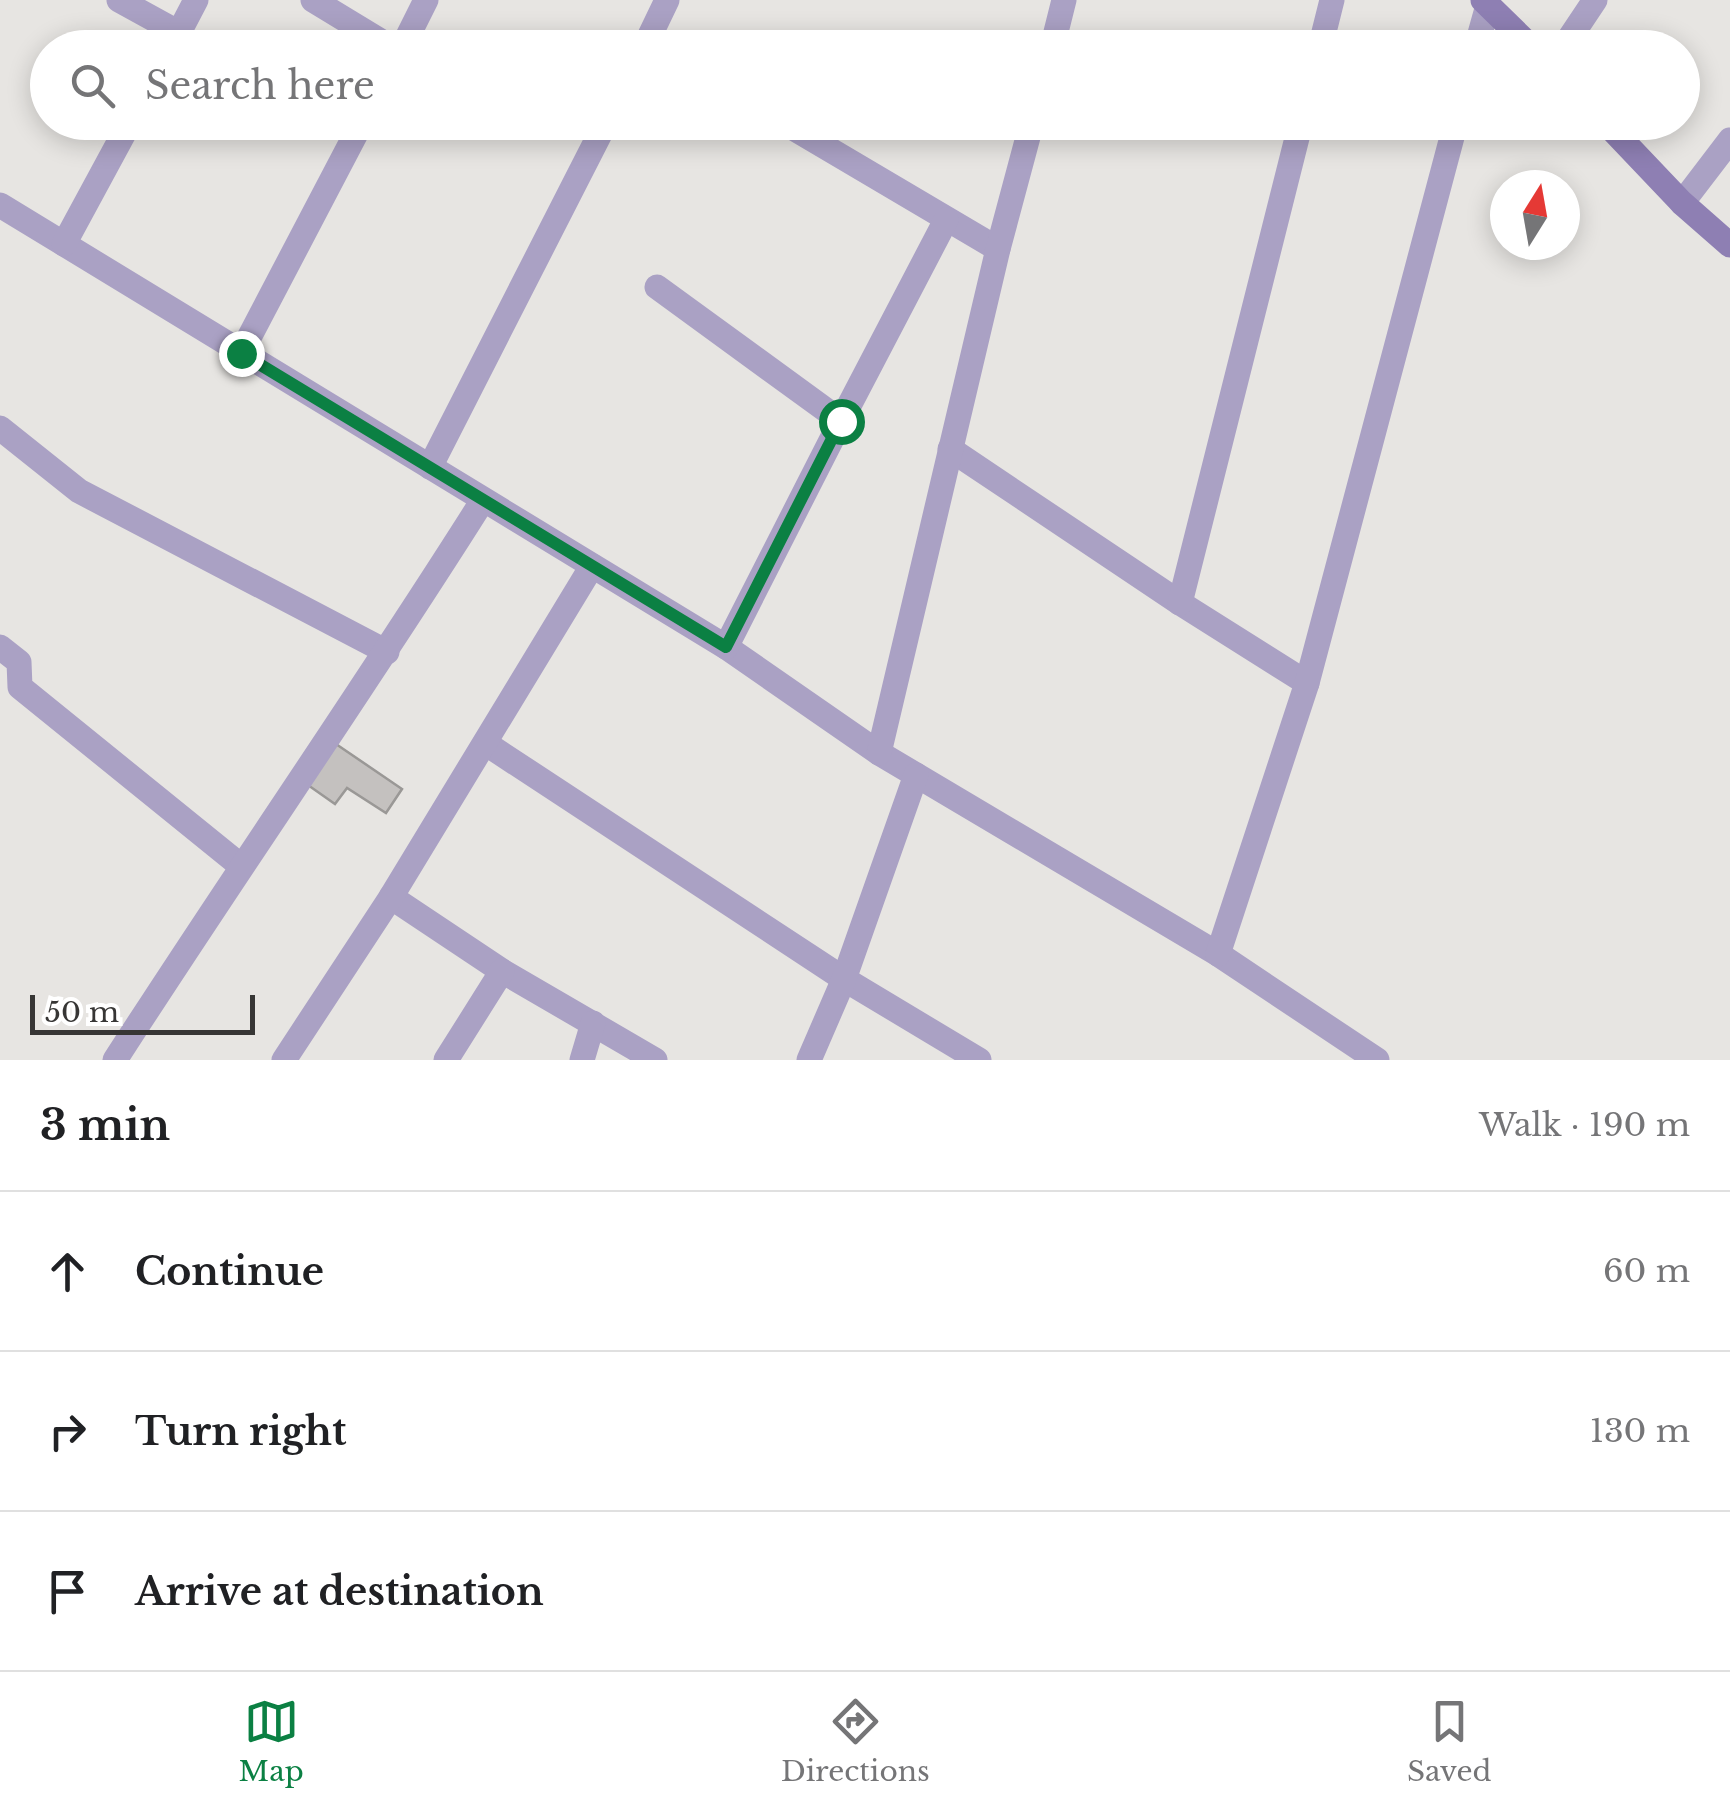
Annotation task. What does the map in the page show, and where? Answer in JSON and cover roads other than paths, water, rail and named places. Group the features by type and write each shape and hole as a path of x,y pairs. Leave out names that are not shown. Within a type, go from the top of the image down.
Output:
{"main road":[{"path":"1485,2 1514,30"},
{"path":"1622,140 1682,203 1730,245"}],"street":[{"path":"118,0 161,30"},
{"path":"180,30 196,0"},
{"path":"313,0 362,30"},
{"path":"411,30 426,0"},
{"path":"656,30 668,0"},
{"path":"1056,30 1064,0"},
{"path":"1324,30 1332,0"},
{"path":"1576,30 1595,0"},
{"path":"1480,30 1485,2"},
{"path":"64,244 120,140"},
{"path":"241,353 353,140"},
{"path":"430,467 597,140"},
{"path":"814,140 998,248"},
{"path":"879,753 1027,140"},
{"path":"1180,603 1296,140"},
{"path":"1218,954 1307,683 1451,140"},
{"path":"1682,203 1730,140"},
{"path":"0,205 726,647 879,753 1218,954 1377,1060"},
{"path":"726,647 946,220"},
{"path":"657,287 841,421"},
{"path":"0,428 79,491 387,652"},
{"path":"950,448 1180,603 1307,683"},
{"path":"115,1060 240,866 387,652 483,500"},
{"path":"284,1060 390,898 592,566"},
{"path":"0,647 19,662 20,687 240,866"},
{"path":"486,742 844,980 980,1060"},
{"path":"809,1060 844,980 916,775"},
{"path":"390,898 502,971 655,1060"},
{"path":"446,1060 502,971"},
{"path":"582,1060 593,1022"}]}
